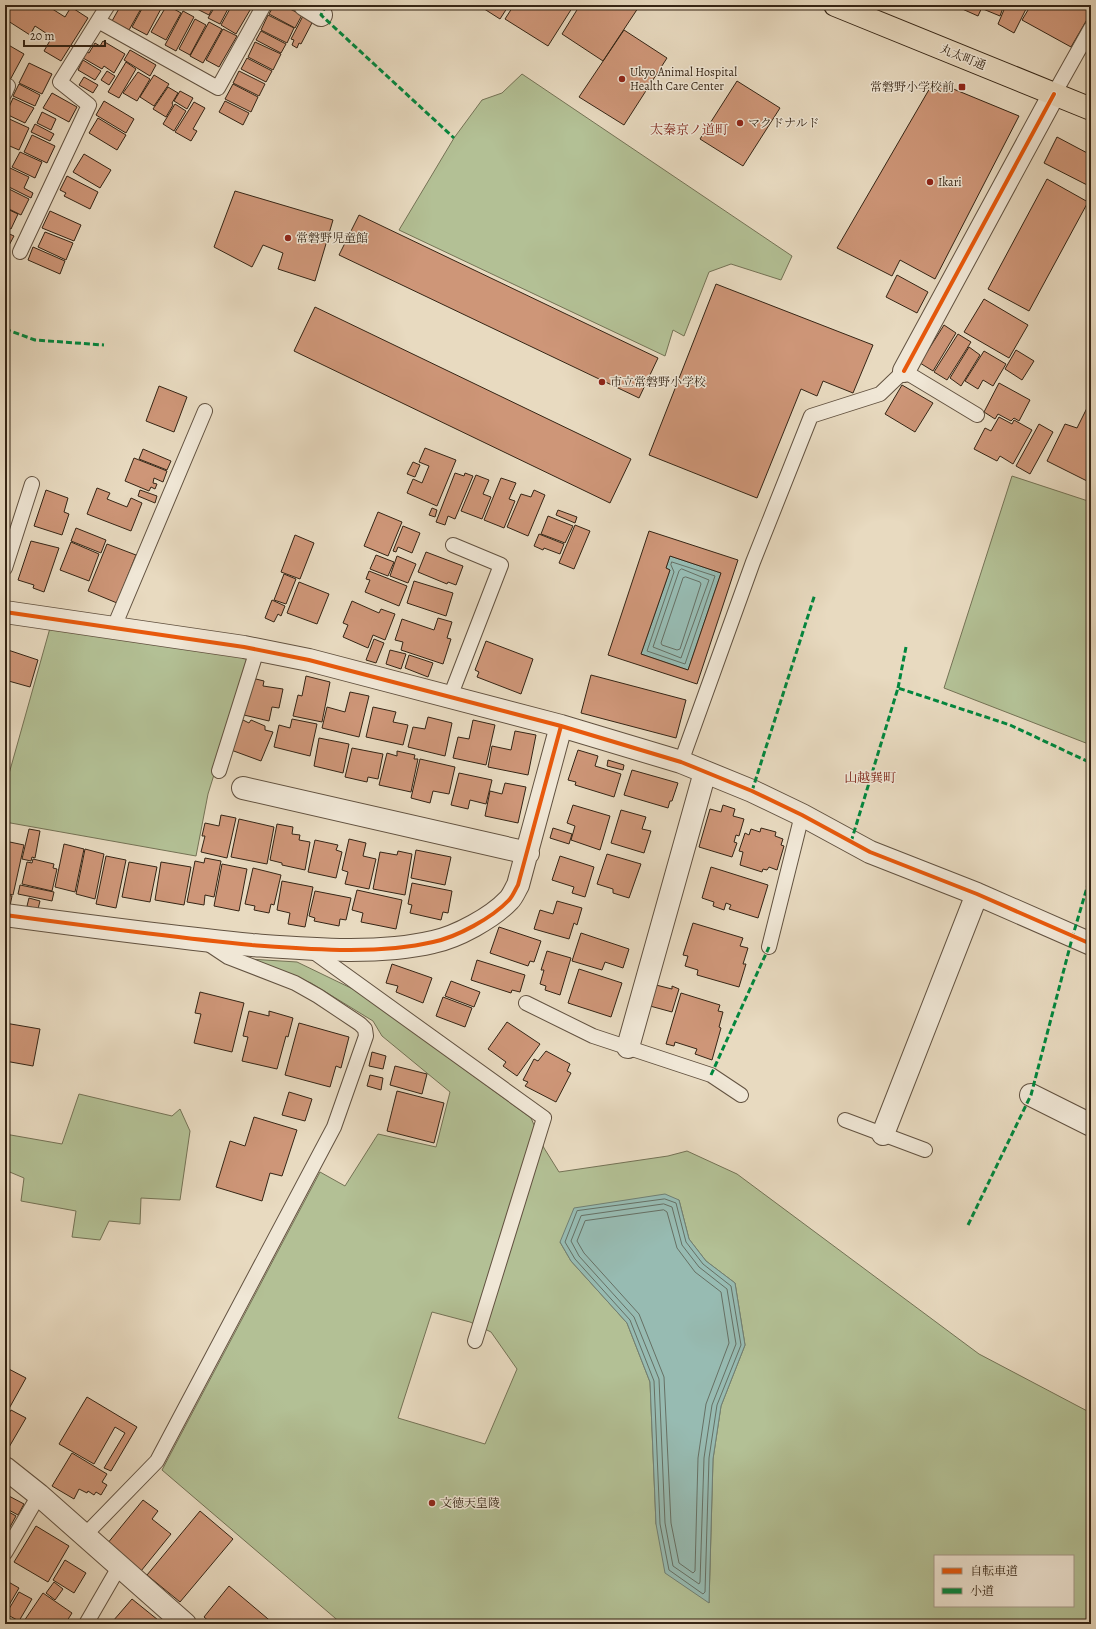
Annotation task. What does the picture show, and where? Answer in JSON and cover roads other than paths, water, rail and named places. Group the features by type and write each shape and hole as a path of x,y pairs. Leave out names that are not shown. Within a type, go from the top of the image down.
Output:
{"main road":[{"name":"丸太町通","path":"836,5 1091,109"}],"street":[{"path":"904,371 1054,94"},
{"path":"5,612 114,627 309,660 562,726 681,762 752,791 802,815 870,852 977,894 1091,944"},
{"path":"5,915 204,940 311,950 399,948 434,942 460,932 498,910 510,899 518,885 528,853 562,726"},
{"path":"628,1047 705,772"},
{"path":"243,788 528,853"},
{"path":"882,1134 977,894"},
{"path":"1031,1095 1091,1125"},
{"path":"5,1468 39,1495 185,1624"}],"lane":[{"path":"20,252 89,105 60,82 108,5"},
{"path":"98,20 218,88 264,5"},
{"path":"1054,94 1091,28"},
{"path":"5,85 8,86 5,92"},
{"path":"681,762 753,562 811,416 880,394 904,371 978,415"},
{"path":"114,627 206,411"},
{"path":"5,568 32,484"},
{"path":"450,697 501,565 453,545"},
{"path":"219,771 257,650"},
{"path":"768,947 802,815"},
{"path":"84,1536 156,1461 334,1127 366,1036 365,1029 360,1024 318,996 295,983 228,958 204,940"},
{"path":"311,950 544,1118 475,1341"},
{"path":"526,1003 593,1036 711,1075 742,1095"},
{"path":"845,1120 925,1150"},
{"path":"5,1553 39,1495"},
{"path":"86,1624 119,1567"}],"water":[{"path":"670,556 721,573 688,670 641,654 670,570 666,568"},
{"path":"665,1194 679,1200 689,1239 706,1261 735,1283 745,1345 721,1406 713,1459 709,1603 665,1573 656,1524 650,1382 627,1323 571,1261 560,1242 574,1208"}],"place":[{"name":"Ukyo Animal Hospital Health Care Center","path":"622,79"},
{"name":"常磐野小学校前","path":"962,87"},
{"name":"マクドナルド","path":"740,123"},
{"name":"Ikari","path":"930,182"},
{"name":"常磐野児童館","path":"288,238"},
{"name":"市立常磐野小学校","path":"602,382"},
{"name":"文徳天皇陵","path":"432,1503"}],"district":[{"name":"太秦京ノ道町","path":"689,129"},
{"name":"山越巽町","path":"870,777"}]}
